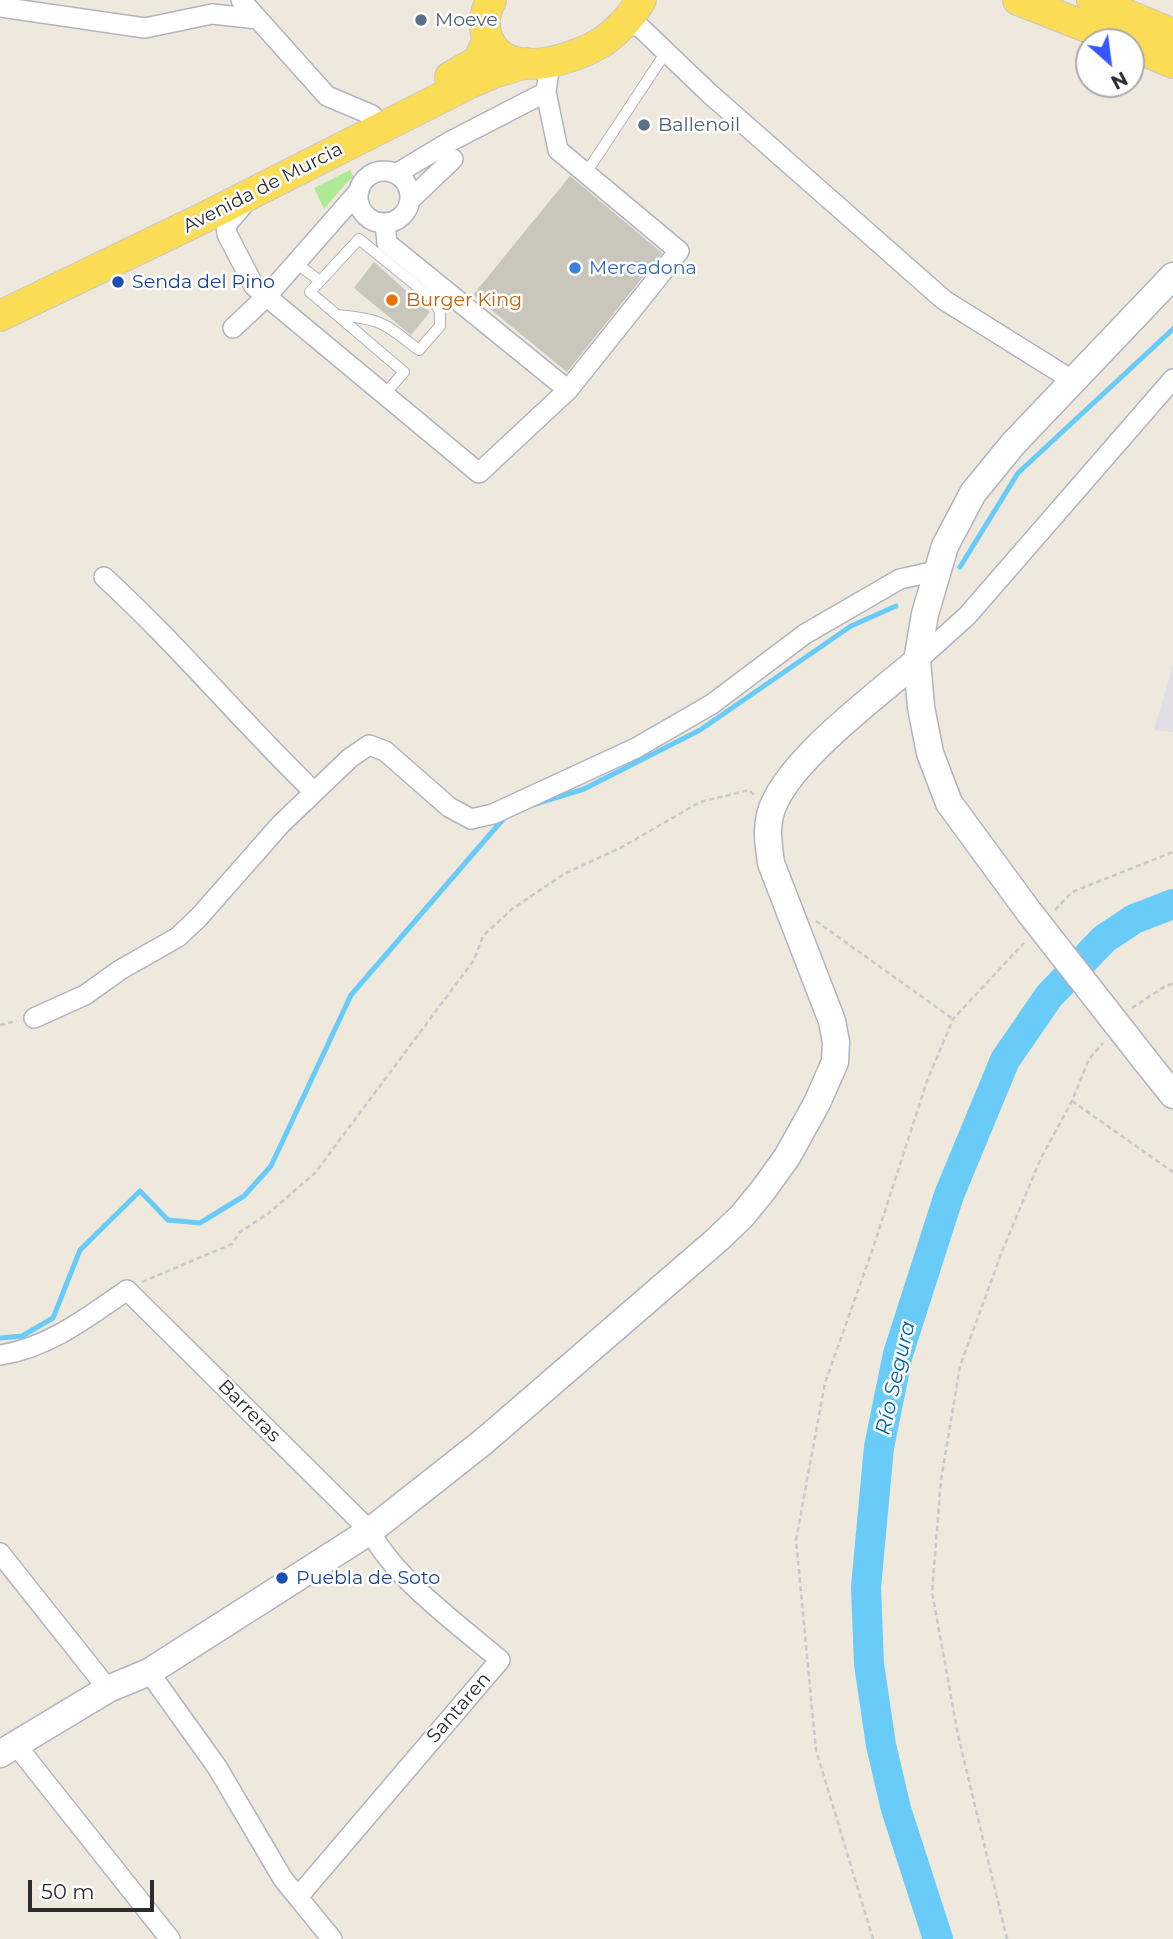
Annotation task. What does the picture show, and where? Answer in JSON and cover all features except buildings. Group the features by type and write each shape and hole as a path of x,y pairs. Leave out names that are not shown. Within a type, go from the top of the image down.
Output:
{"main road":[{"path":"1018,0 1089,28"},
{"path":"1092,0 1173,34"},
{"path":"490,1 484,23 492,48 507,60 538,63"},
{"name":"Avenida de Murcia","path":"0,316 131,247 258,190 493,73 591,48 638,8"},
{"name":"Avenida de Murcia","path":"0,297 471,66 484,52 488,40"},
{"path":"1145,51 1173,63"},
{"path":"1173,276 1072,380 1006,452 974,493 958,519 936,571 917,661 921,707 930,753 949,803 1029,912 1173,1095"},
{"path":"8,1750 108,1689 149,1672 370,1531 483,1442 742,1216 787,1157 828,1083 835,1062 836,1042 832,1021 771,863 767,835 770,812 781,790 799,768 836,730 917,661"}],"street":[{"path":"242,0 327,96 372,115"},
{"path":"0,7 145,28 212,14 258,19"},
{"path":"638,8 640,27 666,52 944,300 1072,380"},
{"path":"258,190 226,225 226,234 254,286 479,473 568,390 679,251 558,150 538,63"},
{"path":"233,328 266,297 359,191 364,180 379,172 396,174 451,141 546,92"},
{"path":"410,200 453,159"},
{"path":"359,191 359,205 363,212 377,222 385,223 399,218 410,200 407,185 396,174"},
{"path":"385,223 387,243 568,390"},
{"path":"917,661 967,616 1173,379"},
{"path":"34,1017 85,995 120,970 178,937 281,824 350,758 369,745 385,751 449,807 471,819 493,814 636,748 712,704 804,634 900,579 936,571"},
{"path":"104,577 163,633 265,745 314,792"},
{"path":"0,1355 19,1352 51,1339 127,1290"},
{"name":"Barreras","path":"127,1290 370,1531"},
{"name":"Santaren","path":"298,1897 500,1660 426,1596 379,1547 370,1531"},
{"path":"0,1553 108,1689"},
{"path":"149,1672 216,1767 283,1878 332,1939"},
{"path":"8,1750 170,1939"}],"lane":[{"path":"586,173 666,52"},
{"path":"337,315 369,318 384,323 419,350 440,326 440,312 433,299 359,239 310,292 337,315 404,372 384,395"},
{"path":"296,263 320,281"}],"path":[{"path":"127,1290 232,1244 240,1232 269,1213 315,1172 474,960 484,936 512,909 564,874 622,847 700,802 748,790 770,812"},
{"path":"788,908 817,921 953,1019 926,1081 872,1251 825,1383 796,1540 816,1750 873,1939"},
{"path":"1127,1014 1135,1005 1173,984"},
{"path":"1007,1939 958,1735 932,1592 941,1480 960,1366 1003,1249 1036,1170 1072,1101 1089,1059 1104,1041"},
{"path":"1072,1101 1173,1172"}],"shaded area":[{"path":"1173,665 1173,732 1154,730"}],"green space":[{"path":"350,170 354,178 349,180 324,209 314,188"}],"waterway":[{"path":"960,567 1018,473 1173,329"},
{"path":"532,805 584,789 700,730 851,626 896,606"},
{"path":"0,1338 22,1336 53,1318 80,1250 140,1191 168,1220 200,1223 244,1196 271,1166 351,995 505,817"},
{"name":"Río Segura","path":"938,1939 896,1809 881,1745 869,1664 866,1587 879,1447 898,1354 949,1195 1005,1060 1049,996 1104,939 1134,919 1173,904"}],"place":[{"name":"Moeve","path":"421,20"},
{"name":"Ballenoil","path":"644,125"},
{"name":"Mercadona","path":"575,268"},
{"name":"Senda del Pino","path":"118,282"},
{"name":"Burger King","path":"392,300"},
{"name":"Puebla de Soto","path":"282,1578"}]}
